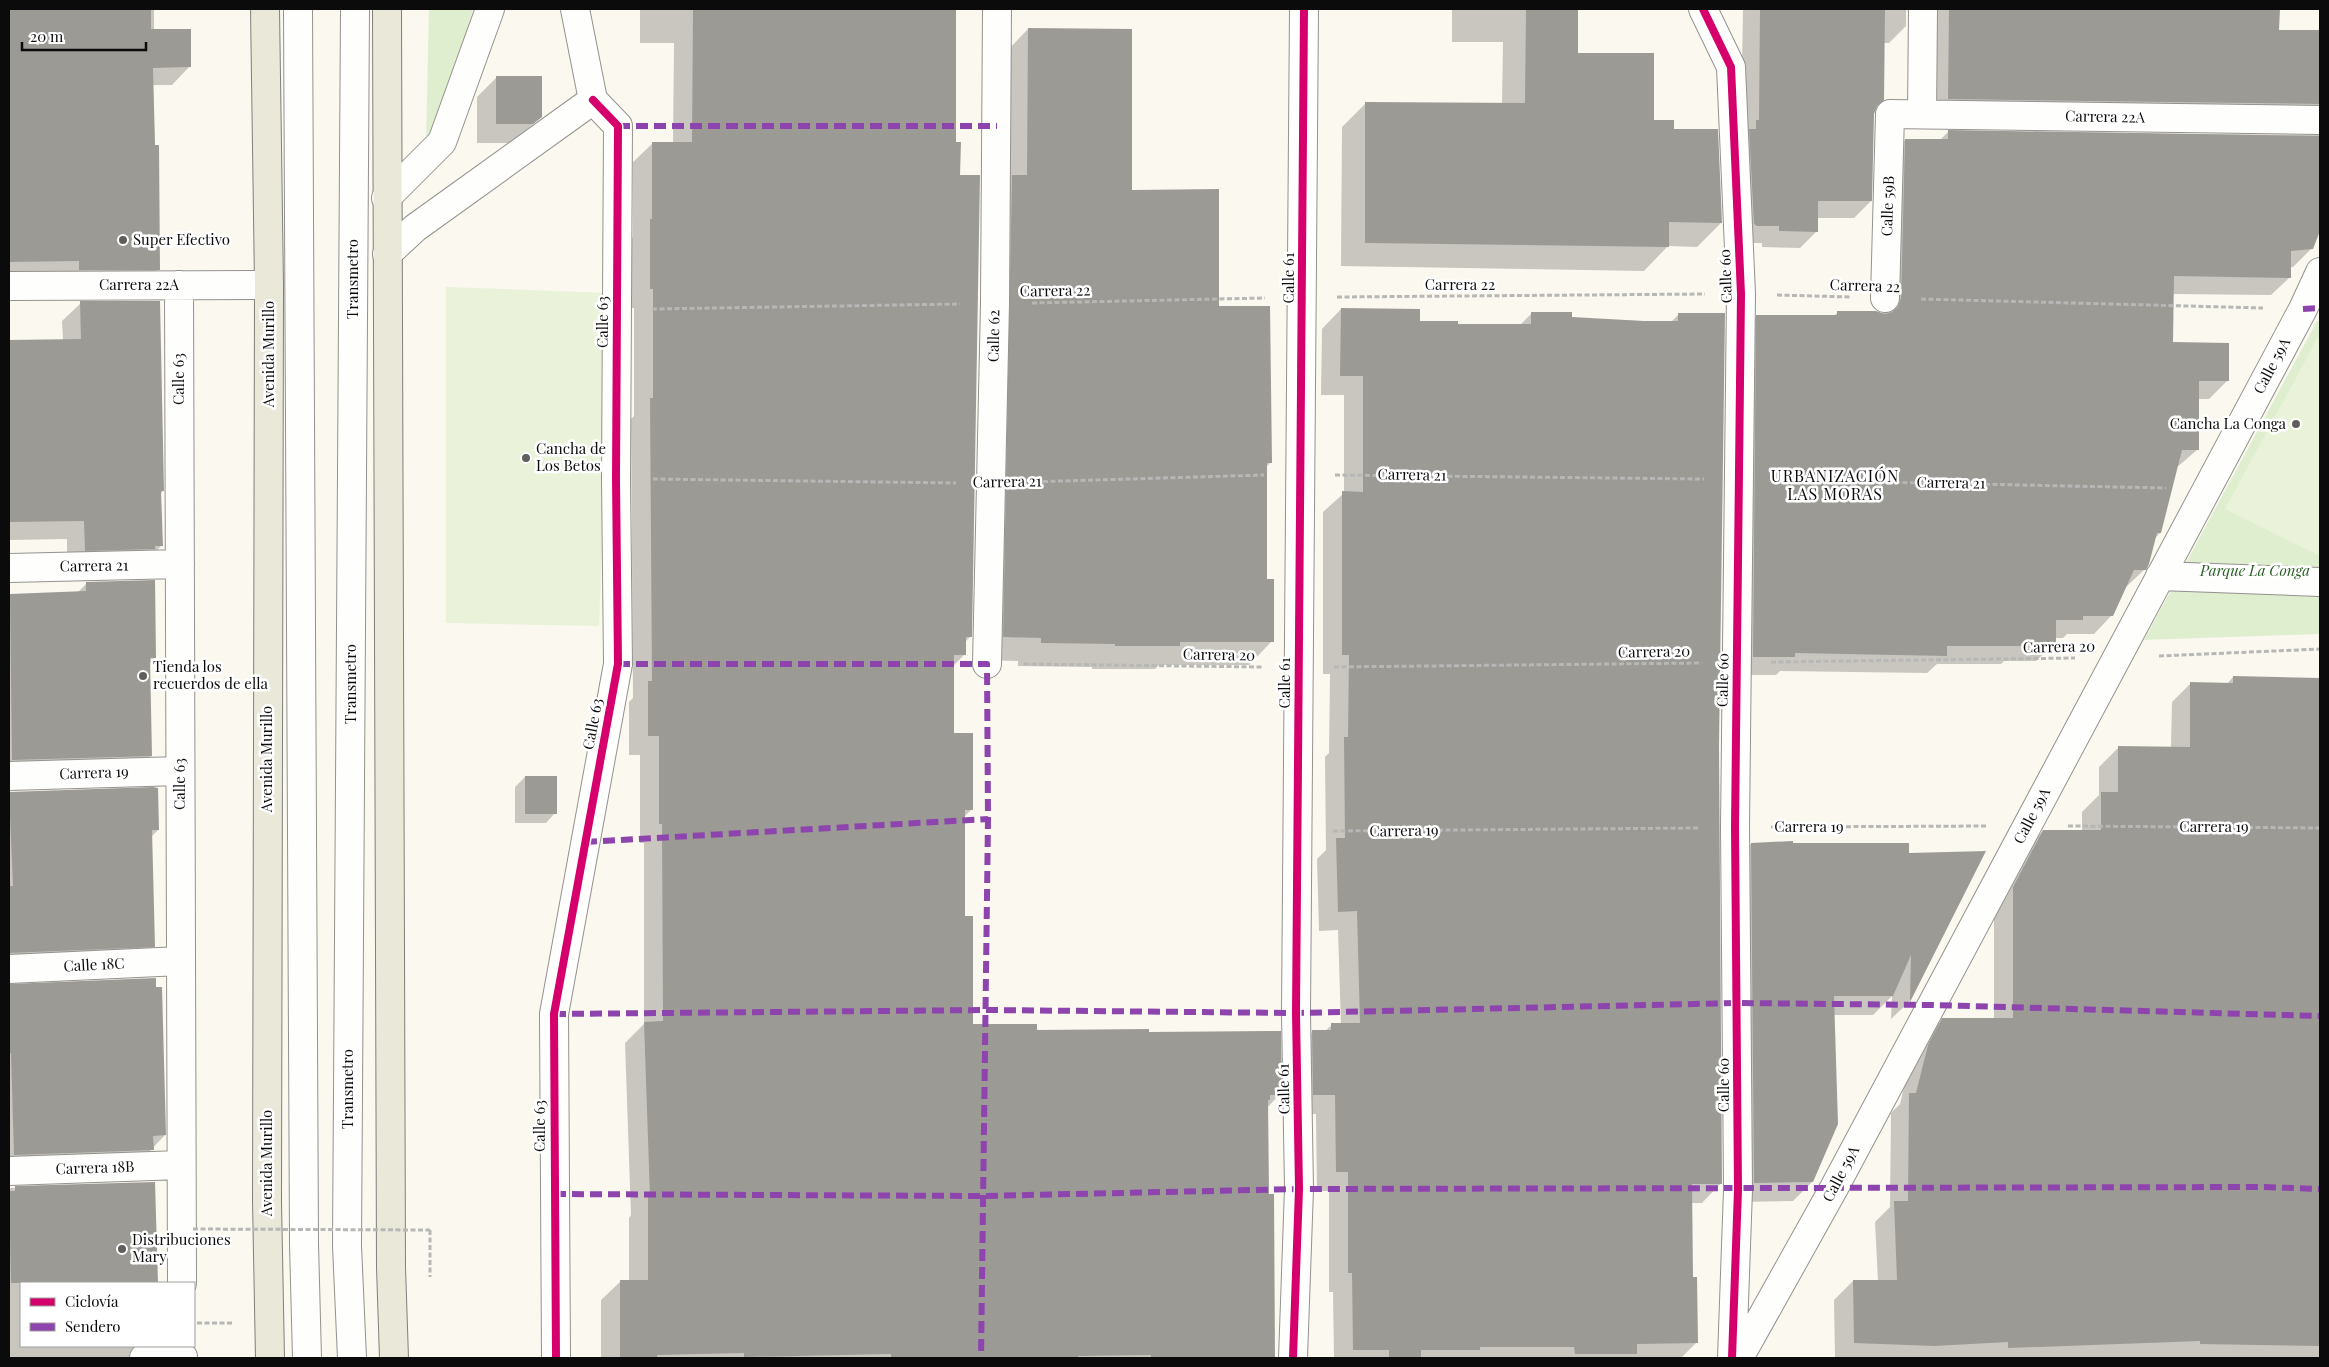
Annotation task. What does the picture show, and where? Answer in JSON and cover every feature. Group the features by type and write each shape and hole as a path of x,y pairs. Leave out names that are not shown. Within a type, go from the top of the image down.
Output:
{"main road":[{"name":"Avenida Murillo","path":"265,9 269,284 266,1200 270,1358"},
{"path":"387,9 386,198 391,1266 394,1358"}],"street":[{"path":"298,9 304,1244 307,1358"},
{"name":"Transmetro","path":"352,1358 347,1236 355,9"},
{"path":"386,198 442,142 490,9"},
{"path":"387,254 415,228 593,100 575,9"},
{"name":"Calle 62","path":"987,664 994,304 997,9"},
{"name":"Calle 61","path":"1293,1358 1299,1189 1296,1013 1304,9"},
{"name":"Calle 60","path":"1703,9 1731,67 1741,294 1736,827 1738,1190 1732,1358"},
{"path":"1922,114 1923,9"},
{"name":"Calle 63","path":"556,1358 554,1014 618,664 616,479 618,126 593,100"},
{"name":"Carrera 22A","path":"1890,114 2320,120"},
{"name":"Calle 59B","path":"1885,298 1890,114"},
{"name":"Calle 59A","path":"1739,1358 1834,1188 2160,576 2311,299 2320,272"},
{"name":"Calle 63","path":"179,284 182,1282"},
{"name":"Carrera 22A","path":"9,286 269,284"},
{"name":"Carrera 21","path":"9,568 180,564"},
{"path":"2160,576 2320,582"},
{"name":"Carrera 19","path":"9,776 180,771"},
{"name":"Calle 18C","path":"9,969 180,961"},
{"name":"Carrera 18B","path":"9,1171 181,1165"},
{"path":"144,1358 183,1354"}],"path":[{"path":"193,1229 430,1230"},
{"path":"195,1323 241,1324"}],"green space":[{"path":"429,9 473,9 454,78 426,142"},
{"name":"Cancha de Los Betos","path":"446,287 611,293 599,626 446,623"},
{"name":"Parque La Conga","path":"2317,321 2320,321 2320,634 2144,640"},
{"name":"Cancha La Conga","path":"2318,337 2320,338 2320,556 2225,509"}],"building":[{"path":"9,9 151,9 151,29 191,29 191,67 153,68 155,145 159,145 160,270 79,270 79,261 9,262"},
{"path":"693,9 956,9 956,142 961,142 960,175 980,175 972,637 966,637 966,655 954,655 954,733 973,733 973,810 965,810 965,916 973,916 973,1024 1037,1024 1037,1030 1149,1029 1149,1032 1281,1031 1282,1095 1270,1095 1270,1100 1268,1100 1269,1194 1274,1194 1275,1358 1151,1358 1151,1355 1078,1356 1078,1358 891,1358 891,1354 744,1357 744,1353 657,1355 657,1358 620,1358 620,1280 648,1280 648,1197 650,1197 644,1022 663,1021 662,824 659,824 659,736 648,736 648,681 652,681 650,398 653,398 653,289 650,289 650,219 652,219 652,142 692,142"},
{"path":"1526,9 1578,9 1578,53 1654,53 1654,120 1674,120 1674,129 1718,129 1722,223 1669,222 1669,247 1365,243 1365,102 1525,103"},
{"path":"1760,9 1885,9 1884,100 1877,106 1874,114 1872,201 1818,201 1818,232 1779,231 1779,226 1757,226 1754,224 1749,129 1756,129 1756,120 1759,120"},
{"path":"1949,9 2280,9 2279,30 2320,30 2320,104 1948,99"},
{"path":"1028,28 1132,29 1132,190 1219,189 1219,306 1270,306 1272,463 1267,463 1267,579 1274,579 1274,642 1180,642 1180,646 1115,646 1115,644 1041,643 1041,638 1003,637 1012,175 1027,175"},
{"path":"496,76 542,76 542,117 533,124 496,124"},
{"path":"1948,130 2320,136 2320,231 2313,249 2291,251 2291,278 2174,276 2173,342 2229,343 2229,381 2199,381 2199,450 2182,450 2161,533 2157,533 2149,564 2146,570 2134,570 2113,616 2083,616 2083,620 2056,620 2056,643 2021,643 2021,646 1947,646 1947,656 1795,653 1795,657 1753,657 1756,315 1837,315 1837,311 1876,311 1885,314 1892,312 1898,307 1901,298 1905,139 1948,139"},
{"path":"80,301 160,301 164,491 161,491 163,546 155,546 155,549 85,551 84,521 9,522 9,340 81,339"},
{"path":"1341,308 1420,309 1420,321 1458,321 1458,324 1531,324 1531,312 1572,312 1572,317 1644,321 1678,321 1678,313 1725,313 1719,746 1722,1184 1692,1184 1693,1277 1697,1277 1698,1343 1637,1344 1637,1354 1575,1354 1574,1347 1480,1347 1480,1350 1421,1350 1421,1357 1389,1357 1389,1350 1353,1350 1352,1273 1348,1273 1348,1172 1336,1172 1335,1095 1313,1095 1312,1030 1331,1030 1331,1023 1360,1023 1357,911 1338,912 1336,838 1345,838 1344,737 1348,737 1349,655 1342,655 1342,491 1363,492 1363,376 1340,376"},
{"path":"155,580 156,658 150,658 152,756 12,760 10,594 86,591 86,582"},
{"path":"2233,676 2320,678 2320,1346 2200,1344 2200,1341 2008,1348 2008,1342 1934,1346 1854,1343 1853,1280 1897,1280 1894,1201 1908,1201 1909,1093 1916,1093 1928,1045 1942,1018 2013,1018 2013,887 2043,830 2101,830 2101,792 2118,792 2118,746 2190,747 2190,682 2233,683"},
{"path":"525,776 557,776 557,814 525,814"},
{"path":"158,788 159,830 152,830 155,947 9,953 9,886 13,886 9,792"},
{"path":"1793,841 1793,843 1909,843 1909,853 1986,851 1910,1002 1911,955 1893,996 1834,996 1838,1124 1813,1182 1754,1183 1751,843"},
{"path":"156,978 156,987 162,987 166,1135 153,1136 154,1150 14,1155 11,1053 9,1053 9,984"},
{"path":"155,1182 158,1282 11,1283 9,1191 15,1191 15,1186"}],"marked path":[{"path":"618,126 997,126"},
{"path":"2303,309 2320,308"},
{"path":"618,664 987,664 988,819 981,1358"},
{"path":"585,842 988,819"},
{"path":"554,1014 986,1010 1296,1013 1738,1003 1932,1005 2320,1016"},
{"path":"554,1194 983,1196 1299,1189 2264,1187 2320,1189"}],"cycle path":[{"path":"1293,1358 1299,1189 1296,1013 1304,9"},
{"path":"1703,9 1731,67 1741,294 1735,827 1738,1190 1732,1358"},
{"path":"556,1358 554,1014 618,664 616,479 618,126 593,100"}],"place":[{"name":"Super Efectivo","path":"123,240"},
{"name":"Cancha La Conga","path":"2296,424"},
{"name":"Cancha de Los Betos","path":"526,458"},
{"name":"Tienda los recuerdos de ella","path":"143,676"},
{"name":"Distribuciones Mary","path":"122,1249"}],"district":[{"name":"URBANIZACIÓN LAS MORAS","path":"1835,485"}]}
